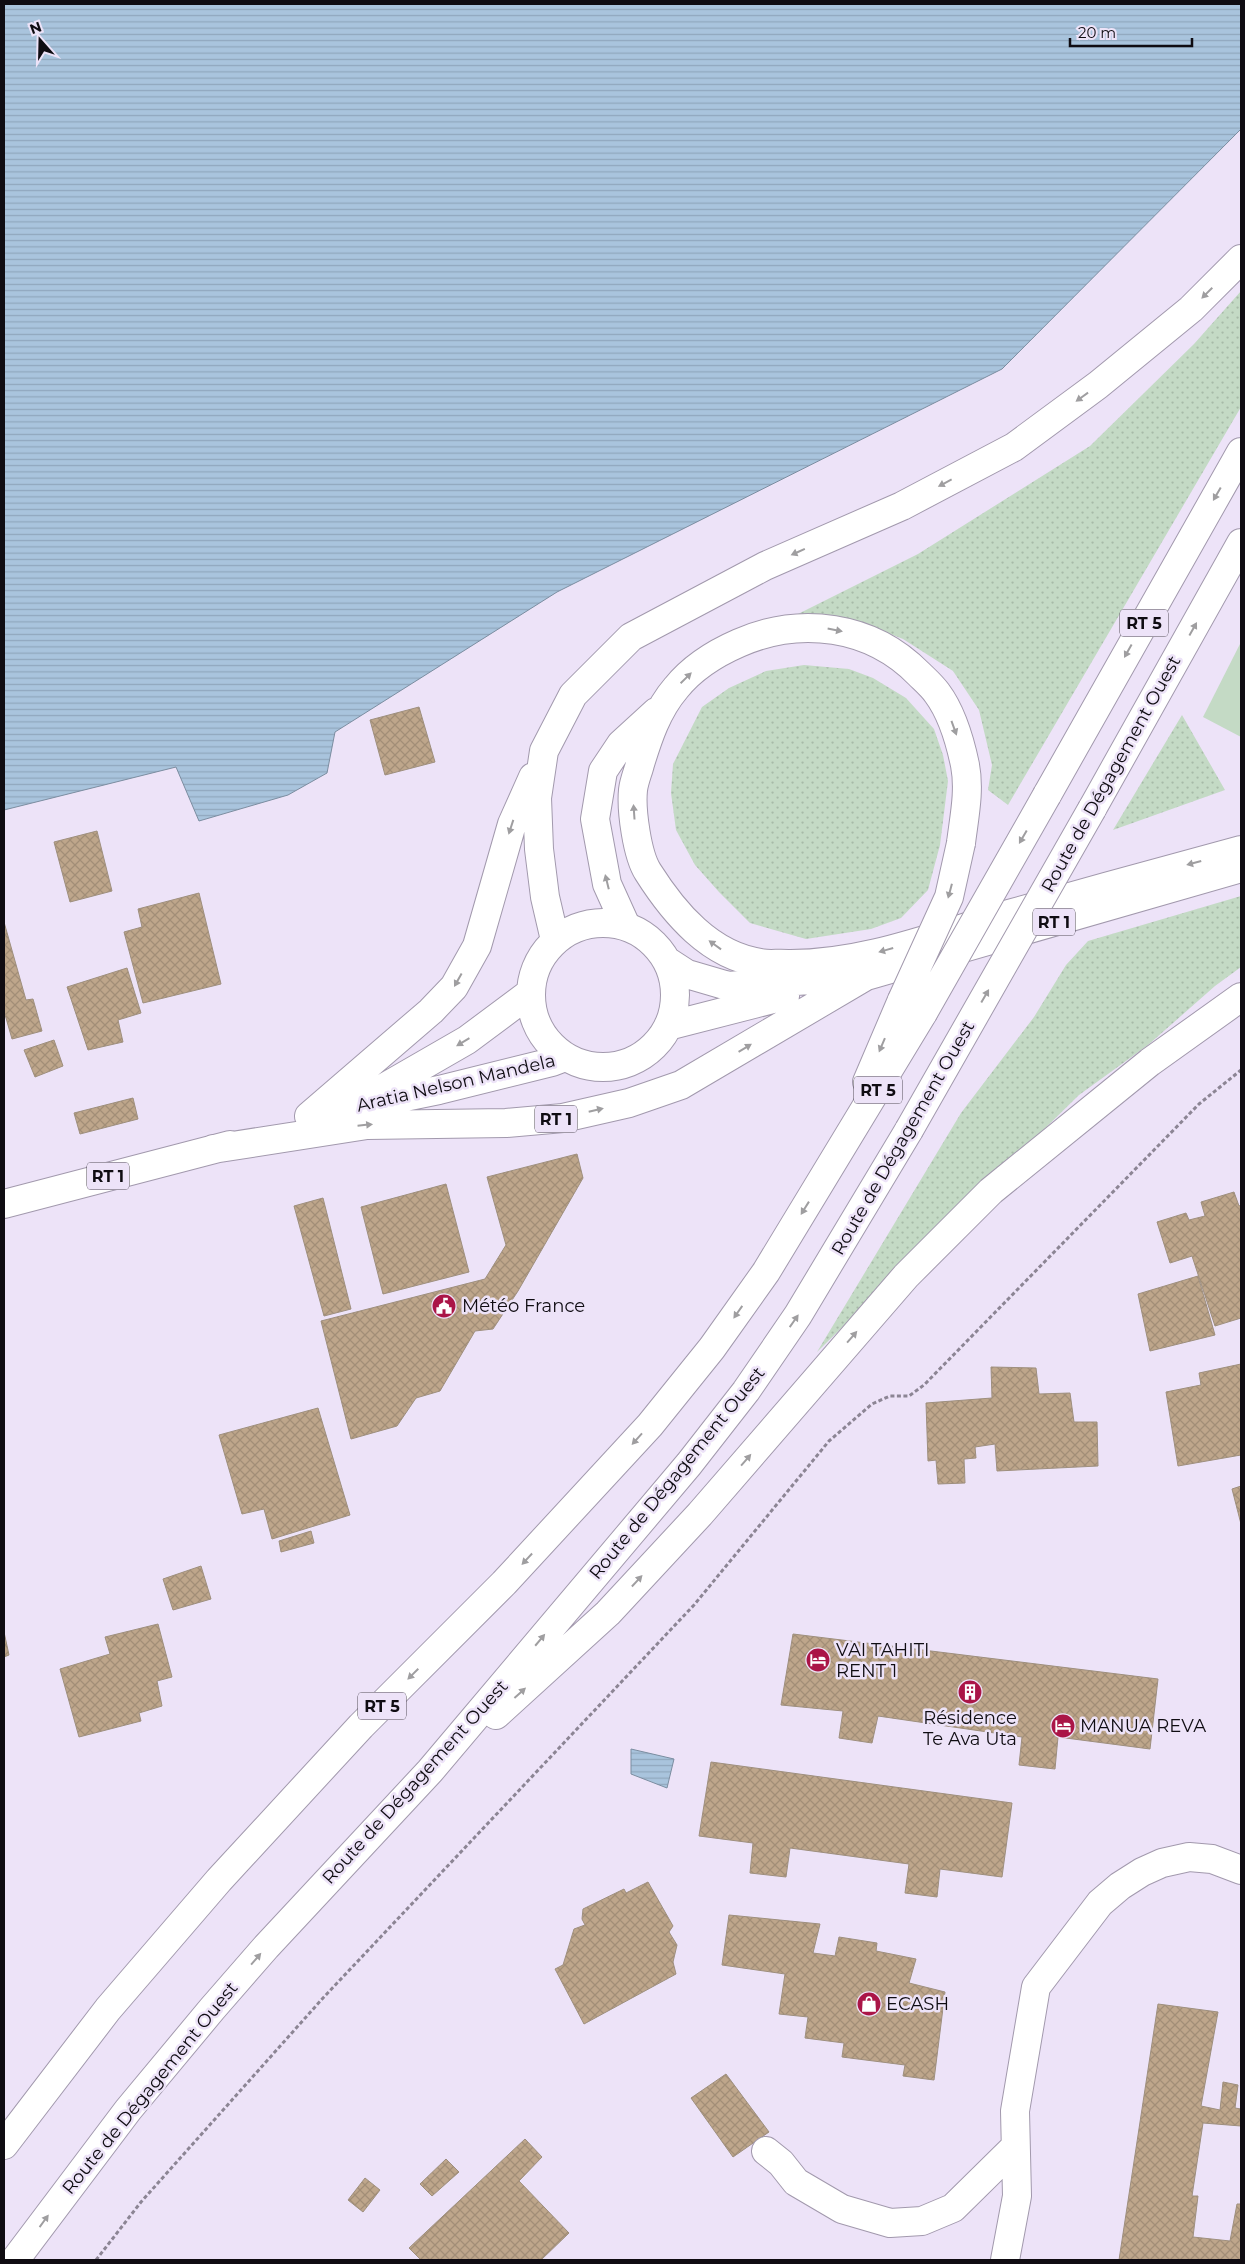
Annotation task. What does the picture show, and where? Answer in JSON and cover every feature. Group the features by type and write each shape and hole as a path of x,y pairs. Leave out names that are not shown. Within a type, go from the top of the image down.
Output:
{"main road":[{"path":"298,1126 372,1064 454,987 477,946 512,824 544,750 573,696 631,638 765,566 902,506 1014,447 1098,385 1192,309 1241,259"},
{"name":"RT 5","path":"4,2146 103,2016 220,1880 368,1720 504,1583 650,1425 712,1348 766,1272 831,1167 912,1007 1047,795 1241,452"},
{"name":"Route de Dégagement Ouest","path":"15,2260 122,2117 212,2008 266,1947 430,1771 689,1464 746,1391 819,1282 910,1130 1241,543"},
{"path":"912,1007 949,897 961,843 967,799 966,767 948,713 937,692 907,662 872,640 830,628 804,627 777,630 751,638 723,650 698,667 675,688 648,736 633,790 636,832 646,869 686,923 721,950 760,963 806,964 867,955 1073,896 1241,850"},
{"path":"626,926 613,901 607,884 595,819 603,771 621,744 667,702"},
{"path":"544,750 537,798 539,848 545,898 555,940"},
{"name":"RT 1","path":"668,1026 866,976 1241,868"},
{"name":"Aratia Nelson Mandela","path":"612,923 626,926 648,938 667,961 674,981 673,1012 668,1026 660,1038 650,1050 638,1058 624,1064 594,1066 579,1063 553,1047 536,1023 530,993 532,978 537,964 545,951 555,940 568,931 582,925 612,923"},
{"name":"RT 1","path":"667,961 687,974 728,986 866,976"},
{"name":"RT 1","path":"213,1149 366,1124 506,1123 563,1118 629,1102 681,1085 866,976"},
{"name":"Aratia Nelson Mandela","path":"346,1109 467,1040 530,993"},
{"path":"430,1771 502,1710 608,1613 700,1514 888,1296 991,1191 1150,1062 1241,997"},
{"name":"Aratia Nelson Mandela","path":"4,1204 298,1126 346,1109 439,1090 552,1062 565,1056"},
{"path":"1005,2260 1016,2196 1015,2111 1036,1987 1100,1903 1120,1886 1142,1872 1188,1857 1212,1860 1241,1870"},
{"path":"766,2151 781,2163 796,2182 842,2210 890,2223 922,2221 953,2208 1015,2147"}],"path":[{"path":"96,2260 141,2202 323,1998 694,1605 829,1441 872,1404 890,1396 910,1396 924,1385 1199,1104 1241,1070"}],"green space":[{"path":"1241,291 1241,407 1008,805 988,790 992,765 979,710 953,671 903,639 859,622 827,615 792,617 918,554 1090,446 1194,344"},
{"path":"1241,642 1241,737 1203,717"},
{"path":"804,665 849,669 873,678 906,698 934,729 943,755 948,781 940,845 928,890 901,918 871,929 806,939 750,923 719,892 695,865 676,830 671,793 673,764 702,707 729,688 766,671"},
{"path":"1182,715 1225,790 1113,830"},
{"path":"1241,896 1241,967 1215,986 1148,1045 1079,1095 817,1352 961,1113 1034,1017 1066,965 1088,941"}],"water":[{"path":"4,4 1241,4 1241,129 1002,369 557,592 335,732 327,773 288,795 199,821 176,767 4,810"},
{"path":"631,1749 674,1759 667,1788 631,1774"}],"building":[{"path":"419,707 435,762 385,775 370,720"},
{"path":"97,831 112,891 70,902 54,842"},
{"path":"199,893 221,984 143,1003 124,932 142,927 138,909"},
{"path":"4,922 26,1000 33,999 42,1031 12,1039 4,1011"},
{"path":"127,968 141,1013 118,1020 123,1042 88,1050 67,987"},
{"path":"54,1040 63,1066 35,1077 24,1050"},
{"path":"133,1098 138,1119 80,1134 74,1113"},
{"name":"Météo France","path":"577,1154 583,1178 518,1291 493,1329 475,1331 440,1391 416,1398 397,1426 351,1439 321,1321 485,1279 506,1245 487,1177"},
{"name":"Météo France","path":"446,1184 469,1272 383,1294 361,1207"},
{"path":"1234,1192 1239,1206 1241,1205 1241,1318 1215,1326 1192,1256 1170,1263 1157,1222 1186,1213 1189,1220 1205,1216 1201,1202"},
{"path":"323,1198 351,1309 324,1316 294,1206"},
{"path":"1198,1276 1215,1335 1150,1351 1138,1294"},
{"path":"1241,1364 1241,1455 1178,1466 1166,1392 1201,1385 1199,1373"},
{"path":"991,1367 1036,1368 1039,1394 1070,1393 1074,1422 1097,1422 1098,1466 997,1471 995,1444 975,1447 976,1458 964,1459 965,1483 938,1484 936,1460 928,1461 926,1403 992,1398"},
{"path":"318,1408 350,1515 272,1539 264,1509 242,1514 219,1435"},
{"path":"1241,1486 1241,1524 1232,1489"},
{"path":"311,1531 314,1543 281,1552 279,1541"},
{"path":"201,1566 211,1599 173,1610 163,1579"},
{"path":"158,1624 172,1677 157,1681 162,1706 139,1713 141,1721 79,1737 60,1669 110,1654 105,1637"},
{"path":"4,1632 9,1655 4,1657"},
{"name":"Résidence Te Ava Uta","path":"793,1634 1158,1679 1150,1749 1058,1737 1055,1769 1019,1765 1022,1737 878,1716 872,1743 839,1738 843,1711 781,1705"},
{"name":"Résidence Te Ava Uta","path":"711,1762 1012,1803 1002,1877 940,1869 937,1897 905,1893 909,1864 790,1848 786,1877 750,1873 753,1843 699,1836"},
{"path":"648,1882 673,1926 669,1932 677,1945 673,1962 676,1974 584,2024 555,1969 563,1965 574,1929 585,1925 582,1919 583,1909 624,1889 626,1893"},
{"path":"729,1915 820,1924 813,1953 835,1956 839,1937 877,1943 876,1951 916,1959 909,1983 945,1992 934,2080 903,2076 905,2065 842,2057 844,2043 805,2038 808,2017 779,2014 785,1974 722,1965"},
{"path":"1158,2004 1218,2012 1201,2106 1220,2110 1223,2082 1238,2085 1235,2108 1241,2109 1241,2126 1203,2123 1192,2196 1198,2196 1193,2237 1230,2241 1237,2204 1241,2204 1241,2260 1119,2260"},
{"path":"726,2074 769,2132 733,2157 691,2098"},
{"path":"525,2139 542,2157 519,2181 569,2233 541,2260 421,2260 409,2248"},
{"path":"446,2159 459,2172 432,2196 420,2184"},
{"path":"365,2178 380,2190 363,2212 348,2200"}],"place":[{"name":"Météo France","path":"444,1306"},
{"name":"VAI TAHITI RENT 1","path":"818,1660"},
{"name":"Résidence Te Ava Uta","path":"970,1692"},
{"name":"MANUA REVA","path":"1063,1726"},
{"name":"ECASH","path":"869,2004"}]}
